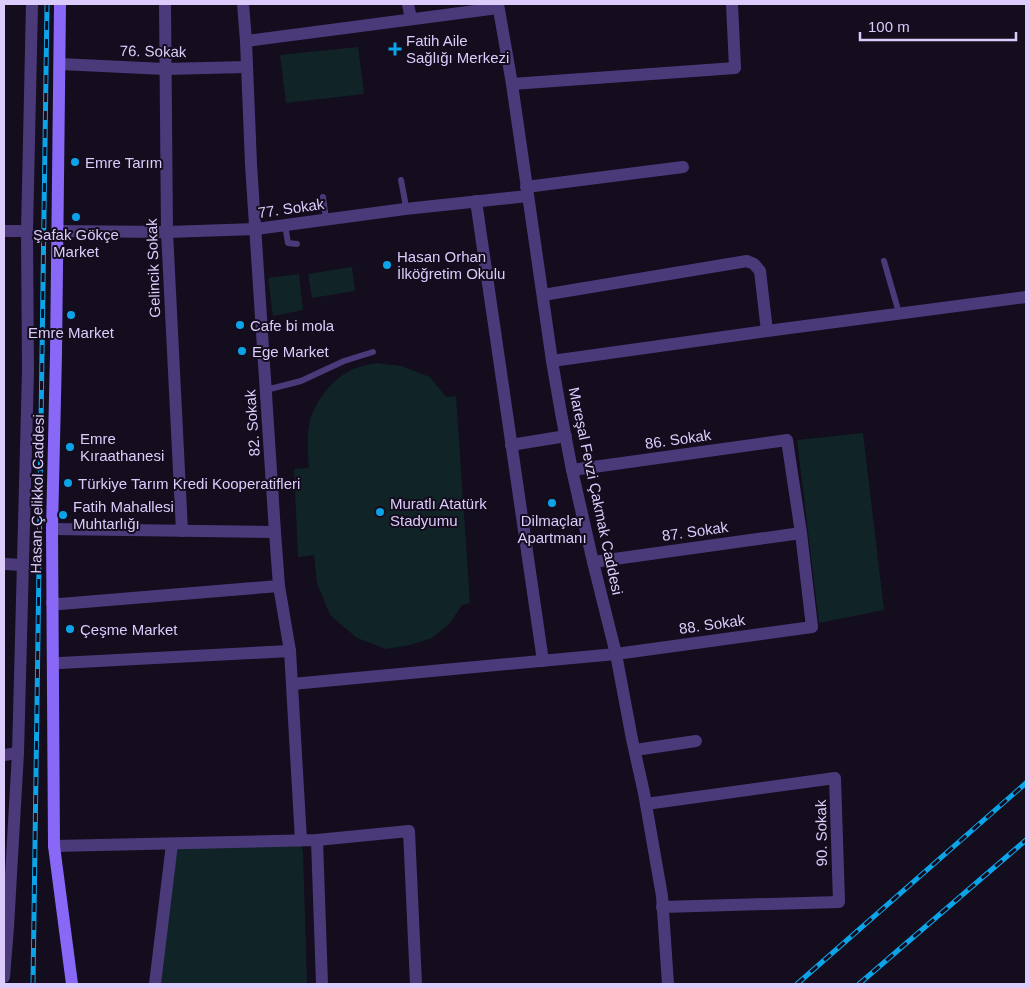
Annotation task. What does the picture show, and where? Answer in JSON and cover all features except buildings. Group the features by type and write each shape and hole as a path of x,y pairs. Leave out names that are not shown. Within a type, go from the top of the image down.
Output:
{"main road":[{"name":"Hasan Çelikkol Caddesi","path":"60,4 52,530 54,846 72,984"}],"street":[{"path":"4,977 18,753 28,371 27,231 32,4"},
{"name":"Gelincik Sokak","path":"165,4 164,69 167,232 182,531"},
{"name":"82. Sokak","path":"243,4 251,164 275,532 279,586 290,651 301,840"},
{"path":"408,4 411,19"},
{"path":"512,84 735,68 732,4"},
{"path":"246,42 498,6"},
{"name":"Mareşal Fevzi Çakmak Caddesi","path":"498,6 512,84 552,361 572,470 616,654 662,896 668,984"},
{"name":"76. Sokak","path":"60,64 164,69 246,67"},
{"name":"77. Sokak","path":"57,231 167,232 256,229 326,220 363,218 405,209 476,202 683,167"},
{"path":"476,202 543,660"},
{"path":"4,231 27,231"},
{"path":"543,295 747,260 760,271 767,331"},
{"path":"552,361 1026,297"},
{"path":"511,444 566,436"},
{"name":"86. Sokak","path":"572,470 787,440 801,533"},
{"path":"52,530 275,532"},
{"name":"87. Sokak","path":"593,562 801,533"},
{"name":"88. Sokak","path":"292,684 616,654 812,627 801,533"},
{"path":"4,564 22,565"},
{"path":"52,603 60,604 279,586"},
{"path":"60,663 290,651"},
{"path":"635,750 696,741"},
{"path":"4,755 18,753"},
{"name":"90. Sokak","path":"646,804 835,778 839,902 662,907"},
{"path":"54,846 316,840 409,831 416,984"},
{"path":"316,840 322,984"},
{"path":"155,984 172,844"}],"lane":[{"path":"401,180 405,209"},
{"path":"323,197 326,220"},
{"path":"285,225 288,243 297,244"},
{"path":"884,261 899,313"},
{"path":"266,390 301,381 344,361 373,352"}],"green space":[{"path":"358,47 364,94 286,103 280,55"},
{"path":"352,267 355,291 312,298 308,274"},
{"path":"299,274 303,310 273,316 268,278"},
{"name":"Muratlı Atatürk Stadyumu","path":"376,363 401,366 430,377 446,397 456,396 470,603 462,605 450,623 432,638 410,645 386,649 357,638 330,615 317,583 314,555 298,557 294,469 309,468 309,425 314,410 328,388 346,373"},
{"path":"863,433 884,610 819,623 797,440"},
{"path":"171,844 301,845 303,852 307,984 153,984"}],"railway":[{"path":"33,984 47,4"},
{"path":"797,984 1026,783"},
{"path":"859,984 1026,840"}],"place":[{"name":"Fatih Aile Sağlığı Merkezi","path":"395,49"},
{"name":"Emre Tarım","path":"75,162"},
{"name":"Şafak Gökçe Market","path":"76,217"},
{"name":"Hasan Orhan İlköğretim Okulu","path":"387,265"},
{"name":"Emre Market","path":"71,315"},
{"name":"Cafe bi mola","path":"240,325"},
{"name":"Ege Market","path":"242,351"},
{"name":"Emre Kıraathanesi","path":"70,447"},
{"name":"Türkiye Tarım Kredi Kooperatifleri","path":"68,483"},
{"name":"Dilmaçlar Apartmanı","path":"552,503"},
{"name":"Muratlı Atatürk Stadyumu","path":"380,512"},
{"name":"Fatih Mahallesi Muhtarlığı","path":"63,515"},
{"name":"Çeşme Market","path":"70,629"}]}
